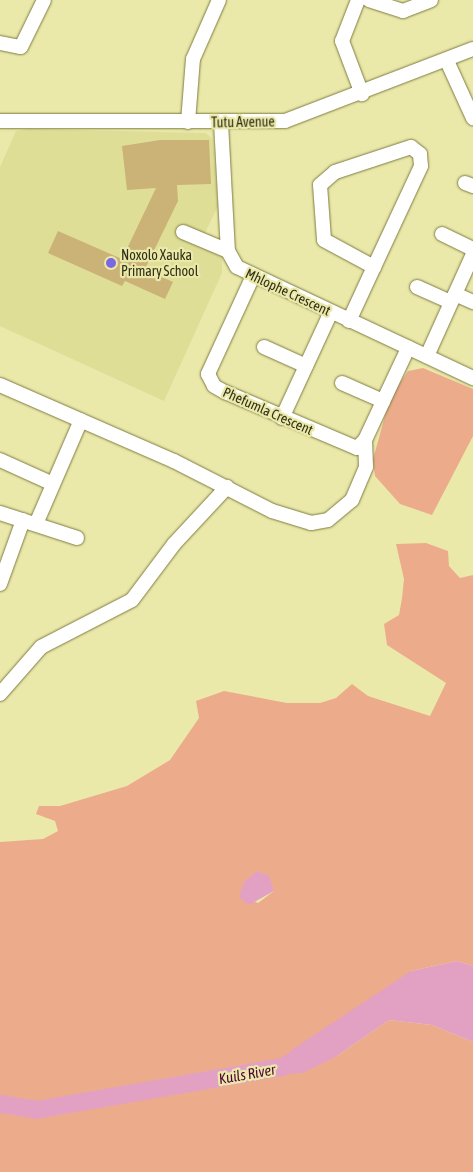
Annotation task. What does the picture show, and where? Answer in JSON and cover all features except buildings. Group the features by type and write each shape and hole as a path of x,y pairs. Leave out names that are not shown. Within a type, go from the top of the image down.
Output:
{"street":[{"path":"0,43 16,48 24,43 43,0"},
{"path":"188,122 193,60 219,0"},
{"path":"358,0 342,41 362,94"},
{"path":"369,0 403,11 431,0"},
{"name":"Tutu Avenue","path":"0,121 221,123 285,121 362,94 473,49"},
{"path":"447,61 473,118"},
{"path":"184,232 228,251 221,123"},
{"path":"349,321 421,166 420,154 411,147 327,175 320,185 324,240 374,267"},
{"path":"442,234 473,249"},
{"name":"Mhlophe Crescent","path":"228,251 237,267 253,276 473,378"},
{"path":"427,356 473,254"},
{"name":"Phefumla Crescent","path":"253,276 209,378 214,386 352,448 365,440"},
{"path":"417,286 453,298 473,302"},
{"path":"282,418 331,312"},
{"path":"264,347 306,366"},
{"path":"0,384 227,487 280,514 320,524 338,515 358,490 368,455 365,440 408,348"},
{"path":"342,383 382,401"},
{"path":"0,584 30,522 53,484 81,420"},
{"path":"0,460 53,484"},
{"path":"0,694 41,647 132,600 174,544 227,487"},
{"path":"0,513 77,538"}],"shaded area":[{"name":"Noxolo Xauka Primary School","path":"29,129 206,133 213,140 218,206 200,243 222,253 222,273 164,401 0,326 0,167 16,131"},
{"path":"423,368 473,389 473,436 432,515 400,504 375,476 373,459 390,398 408,371"},
{"path":"426,543 448,551 449,566 460,578 473,575 473,966 457,961 411,971 337,1056 389,1020 432,1025 473,1042 473,1172 0,1172 0,842 43,839 58,831 55,821 36,814 39,806 60,806 127,786 170,760 199,718 196,701 224,691 287,703 320,703 336,698 352,684 368,696 430,716 446,683 387,645 384,624 399,615 404,579 396,544","holes":["245,889 274,891 258,903 240,894"]},
{"path":"257,871 269,876 274,891 249,905 239,897 244,882"},
{"path":"457,961 473,966 473,1042 432,1025 389,1020 337,1056 303,1073 281,1074 277,1064 293,1049 411,971"}],"waterway":[{"name":"Kuils River","path":"0,1104 36,1110 283,1067 298,1058"}],"place":[{"name":"Noxolo Xauka Primary School","path":"111,263"}]}
